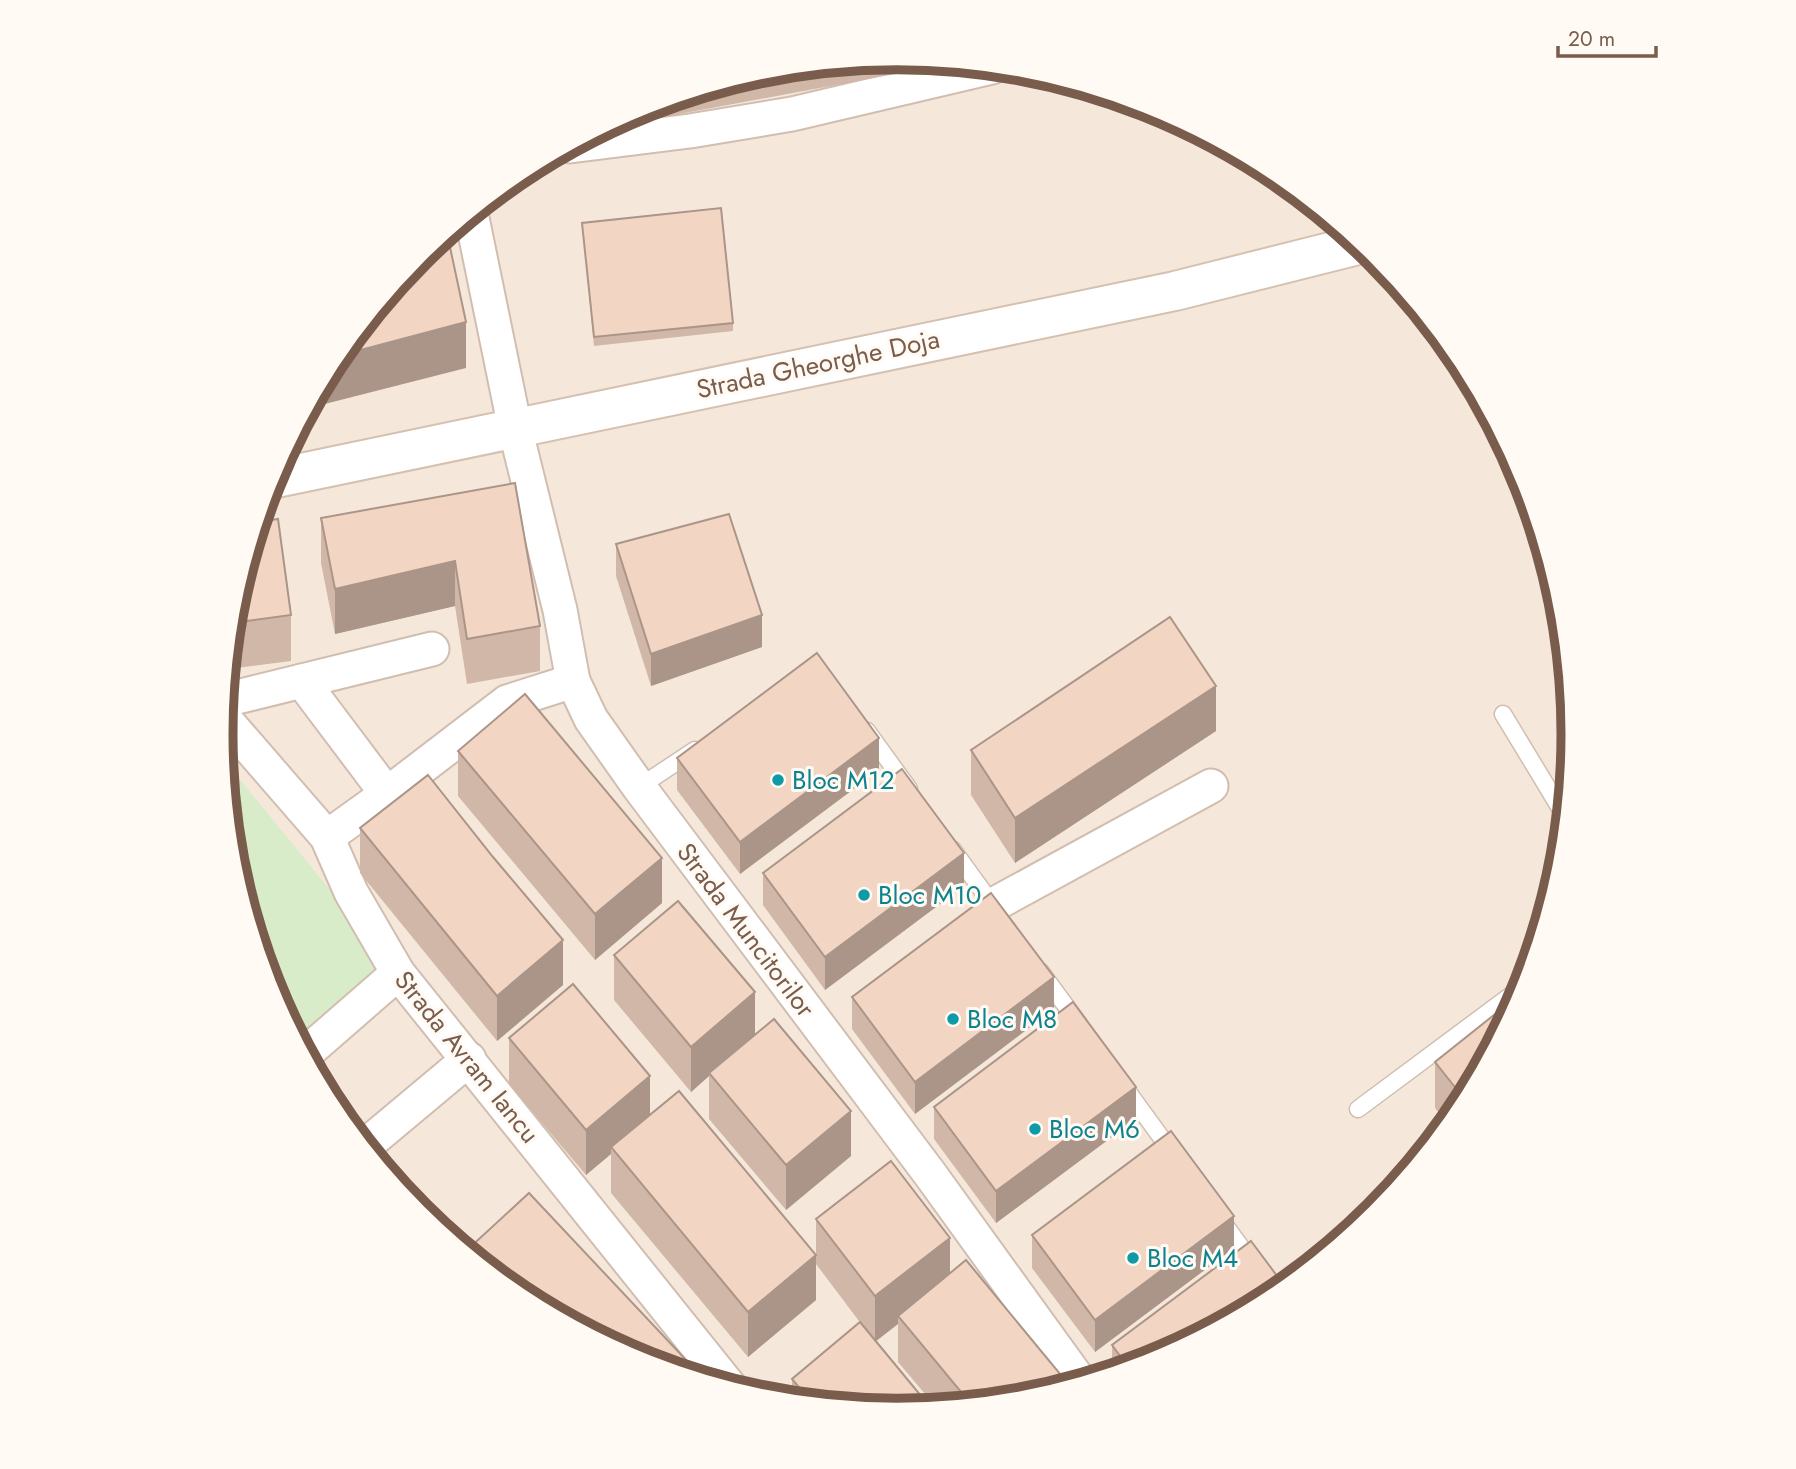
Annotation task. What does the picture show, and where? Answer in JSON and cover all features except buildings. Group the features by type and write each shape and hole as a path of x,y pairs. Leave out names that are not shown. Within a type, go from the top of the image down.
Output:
{"main road":[{"name":"Strada Gheorghe Doja","path":"286,476 1175,290 1349,247"}],"street":[{"path":"597,143 792,114 964,74"},
{"name":"Strada Muncitorilor","path":"473,224 515,428 560,610 573,681 591,719 639,788 930,1174 1075,1375"},
{"path":"235,698 432,649"},
{"path":"302,681 387,794"},
{"path":"327,837 507,702 573,681"},
{"name":"Strada Avram Iancu","path":"233,729 327,837 351,892 398,973 720,1374"},
{"path":"997,911 1212,786"},
{"path":"312,1047 398,973"},
{"path":"372,1140 469,1059"}],"lane":[{"path":"854,713 919,804"},
{"path":"1503,714 1558,806"},
{"path":"639,788 706,743"},
{"path":"944,838 997,911"},
{"path":"1033,961 1090,1039"},
{"path":"1357,1109 1508,997"},
{"path":"1114,1072 1187,1173"},
{"path":"1211,1206 1260,1273"}],"shaded area":[{"path":"855,71 941,71 985,76 1028,83 1112,105 1192,139 1230,159 1303,207 1336,235 1398,296 1425,330 1451,365 1494,441 1512,480 1540,563 1550,605 1561,691 1561,778 1557,821 1550,864 1527,948 1512,989 1473,1067 1451,1104 1398,1173 1336,1234 1303,1262 1230,1310 1192,1330 1112,1364 1070,1376 1028,1386 941,1398 855,1398 811,1393 768,1386 684,1364 604,1330 566,1310 493,1262 460,1234 398,1173 371,1139 345,1104 302,1028 284,989 256,906 246,864 235,778 233,734 239,648 246,605 269,521 284,480 323,402 345,365 398,296 460,235 493,207 566,159 604,139 684,105 726,93 768,83"}],"green space":[{"path":"235,773 398,973 309,1041 284,989 256,906 239,821"}],"place":[{"name":"Bloc M12","path":"778,780"},
{"name":"Bloc M10","path":"864,895"},
{"name":"Bloc M8","path":"953,1019"},
{"name":"Bloc M6","path":"1035,1129"},
{"name":"Bloc M4","path":"1133,1258"}]}
